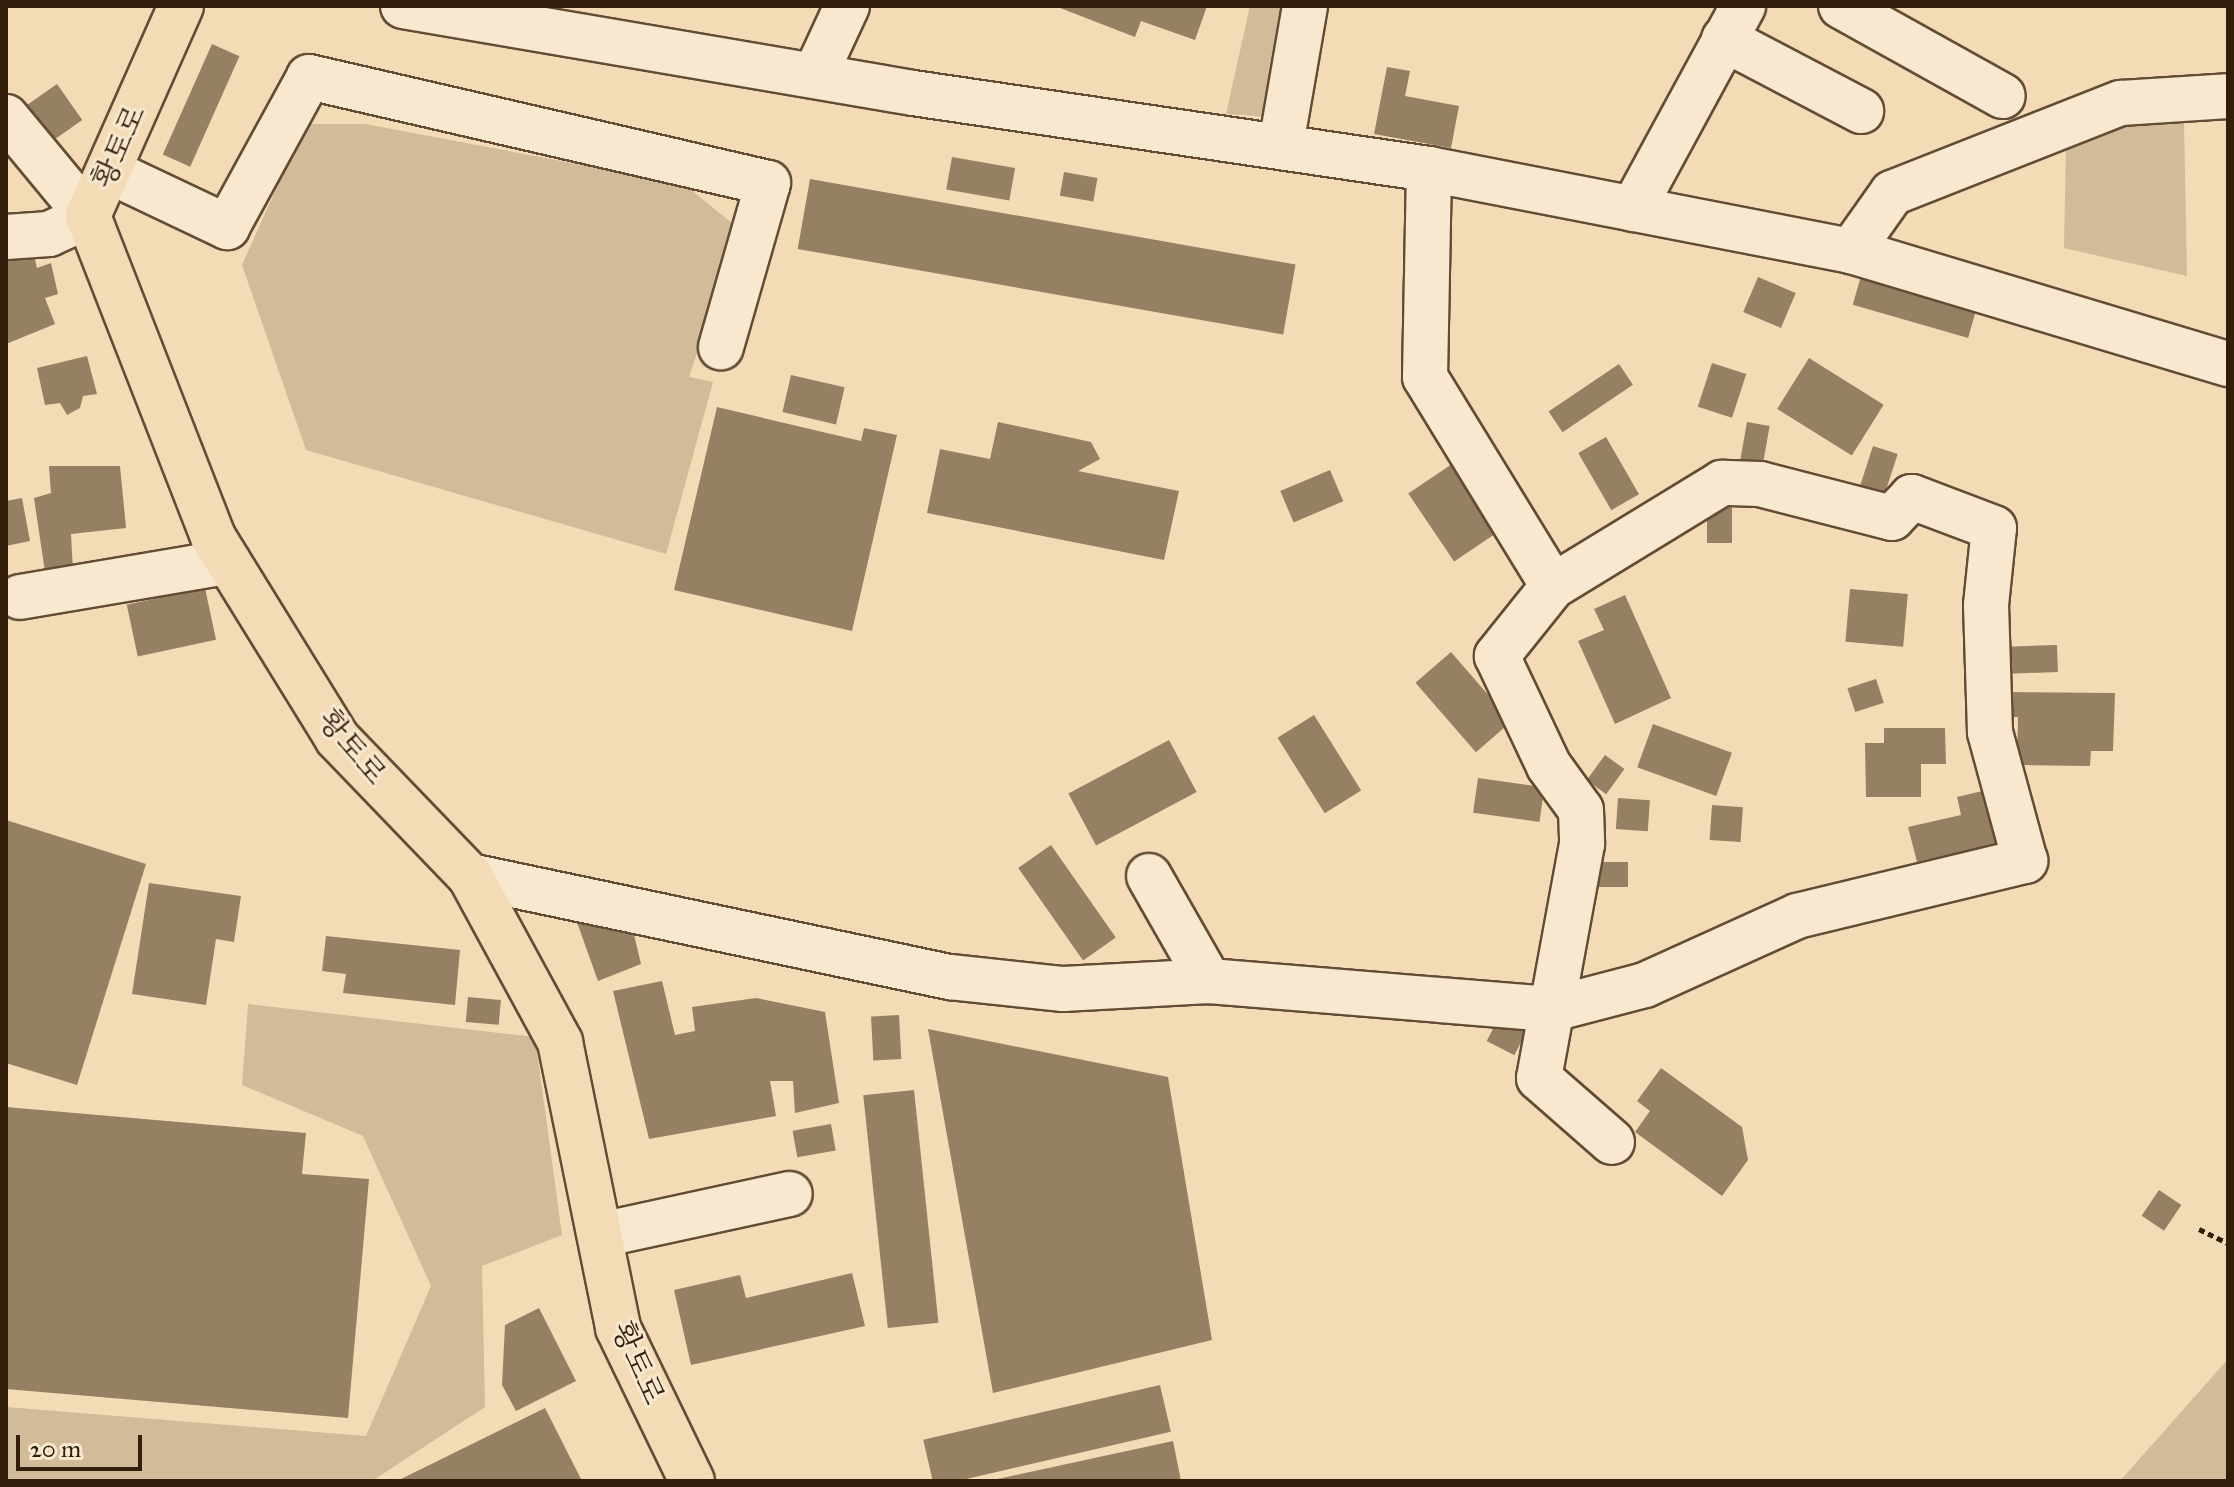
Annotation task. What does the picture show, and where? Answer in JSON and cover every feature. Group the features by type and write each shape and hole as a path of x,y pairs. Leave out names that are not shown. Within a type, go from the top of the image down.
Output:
{"main road":[{"name":"황토로","path":"181,6 88,216 228,562 337,738 470,876 560,1042 618,1328 692,1481"}],"street":[{"path":"403,6 471,11 815,75 1429,169 1851,251 2228,364"},
{"path":"815,75 847,6"},
{"path":"1281,145 1305,6"},
{"path":"1841,6 2003,96"},
{"path":"1633,209 1734,22 1861,111"},
{"path":"109,171 227,227 309,77 768,183 721,347"},
{"path":"1851,251 1892,193 2121,103 2228,96"},
{"path":"6,117 88,216 49,234 6,237"},
{"path":"1429,169 1425,377 1553,586"},
{"path":"470,876 950,977 1063,989 1209,981 1553,1009 1645,985 1797,916 2025,861 1990,732 1986,605 1994,528 1912,497 1892,518 1760,484 1722,483 1690,499 1553,586 1497,656 1549,766 1581,810 1582,844 1553,1009 1539,1078 1612,1142"},
{"path":"20,597 228,562"},
{"path":"1149,876 1209,981"},
{"path":"600,1235 790,1194"}],"path":[{"path":"2199,1229 2228,1243"}],"shaded area":[{"path":"1250,6 1292,6 1270,117 1226,114"},
{"path":"2112,122 2184,122 2187,276 2064,248 2066,145"},
{"path":"305,124 365,124 684,184 738,228 689,377 713,382 666,554 306,450 242,265"},
{"path":"248,1004 535,1037 562,1235 482,1266 485,1407 372,1481 6,1481 6,1407 366,1436 431,1286 363,1136 242,1085"},
{"path":"2228,1359 2228,1481 2120,1481"}],"building":[{"path":"1055,6 1207,6 1195,40 1141,21 1135,37"},
{"path":"212,44 239,56 190,167 163,155"},
{"path":"1387,67 1410,71 1405,96 1459,106 1451,148 1374,134"},
{"path":"57,84 82,120 41,149 16,113"},
{"path":"952,157 1015,168 1009,201 946,189"},
{"path":"1064,172 1097,178 1093,202 1060,196"},
{"path":"810,179 1296,265 1283,335 798,249"},
{"path":"33,251 37,268 51,263 58,294 45,298 55,324 6,344 6,254"},
{"path":"1861,276 1976,309 1968,338 1853,305"},
{"path":"1758,277 1796,293 1781,328 1743,312"},
{"path":"87,356 97,394 83,396 80,408 67,415 60,403 45,405 37,368"},
{"path":"1809,358 1884,405 1852,456 1777,409"},
{"path":"1712,363 1746,374 1732,418 1698,407"},
{"path":"1619,364 1633,385 1563,432 1549,412"},
{"path":"791,375 845,387 836,424 782,412"},
{"path":"717,407 861,441 864,428 897,435 852,631 674,590"},
{"path":"998,422 1091,442 1100,459 1078,471 1179,491 1164,560 927,513 940,449 990,459"},
{"path":"1747,422 1770,426 1762,470 1739,466"},
{"path":"1606,437 1639,494 1611,510 1578,453"},
{"path":"1873,446 1898,454 1880,508 1855,500"},
{"path":"1458,460 1504,528 1454,562 1408,494"},
{"path":"49,466 120,466 126,528 71,534 73,572 45,572 34,498 51,493"},
{"path":"1330,470 1343,501 1294,522 1280,491"},
{"path":"22,498 30,541 6,546 6,501"},
{"path":"1707,500 1732,500 1732,543 1707,543"},
{"path":"205,588 216,640 138,656 127,605"},
{"path":"1850,589 1908,594 1903,647 1845,642"},
{"path":"1625,595 1671,698 1615,724 1578,641 1604,630 1594,609"},
{"path":"2057,645 2058,672 2008,674 2007,647"},
{"path":"1451,652 1511,721 1476,752 1416,683"},
{"path":"1876,679 1884,703 1855,712 1847,688"},
{"path":"1994,692 2115,693 2113,751 2091,751 2090,766 2017,765 2018,717 1994,717"},
{"path":"1314,715 1361,790 1325,813 1278,738"},
{"path":"1653,724 1732,753 1716,796 1637,767"},
{"path":"1884,728 1945,728 1946,764 1921,764 1921,797 1866,797 1865,743 1884,743"},
{"path":"1169,740 1197,792 1096,846 1068,794"},
{"path":"1605,755 1624,769 1606,794 1587,780"},
{"path":"1478,778 1544,787 1539,822 1473,813"},
{"path":"1991,789 2003,842 1917,862 1908,827 1961,815 1957,797"},
{"path":"1618,798 1650,800 1648,831 1616,829"},
{"path":"1712,805 1743,807 1740,842 1710,840"},
{"path":"6,820 146,864 77,1085 6,1063"},
{"path":"1051,845 1116,938 1083,961 1018,868"},
{"path":"1594,862 1628,862 1628,887 1594,887"},
{"path":"149,883 241,896 234,942 216,939 206,1005 132,994"},
{"path":"574,914 632,926 641,964 598,981"},
{"path":"326,936 460,950 455,1005 343,993 346,974 322,971"},
{"path":"662,981 675,1035 695,1031 692,1007 756,998 825,1012 839,1103 795,1113 793,1081 770,1081 776,1116 649,1139 613,991"},
{"path":"468,997 501,1000 499,1025 466,1022"},
{"path":"899,1015 901,1059 873,1060 871,1016"},
{"path":"1499,1017 1527,1031 1514,1055 1487,1041"},
{"path":"928,1029 1168,1077 1212,1340 993,1393"},
{"path":"1661,1068 1742,1127 1748,1160 1722,1196 1635,1132 1650,1111 1637,1101"},
{"path":"914,1090 938,1323 888,1328 863,1095"},
{"path":"6,1107 306,1133 302,1174 369,1179 348,1418 6,1389"},
{"path":"831,1124 836,1151 797,1157 793,1131"},
{"path":"2159,1190 2181,1205 2164,1231 2142,1216"},
{"path":"852,1273 865,1326 691,1365 674,1290 740,1275 746,1298"},
{"path":"539,1308 576,1381 516,1411 502,1385 505,1325"},
{"path":"1160,1385 1171,1432 958,1481 933,1481 923,1440"},
{"path":"545,1408 582,1481 397,1481"},
{"path":"1173,1441 1181,1481 993,1481 993,1480"}]}
